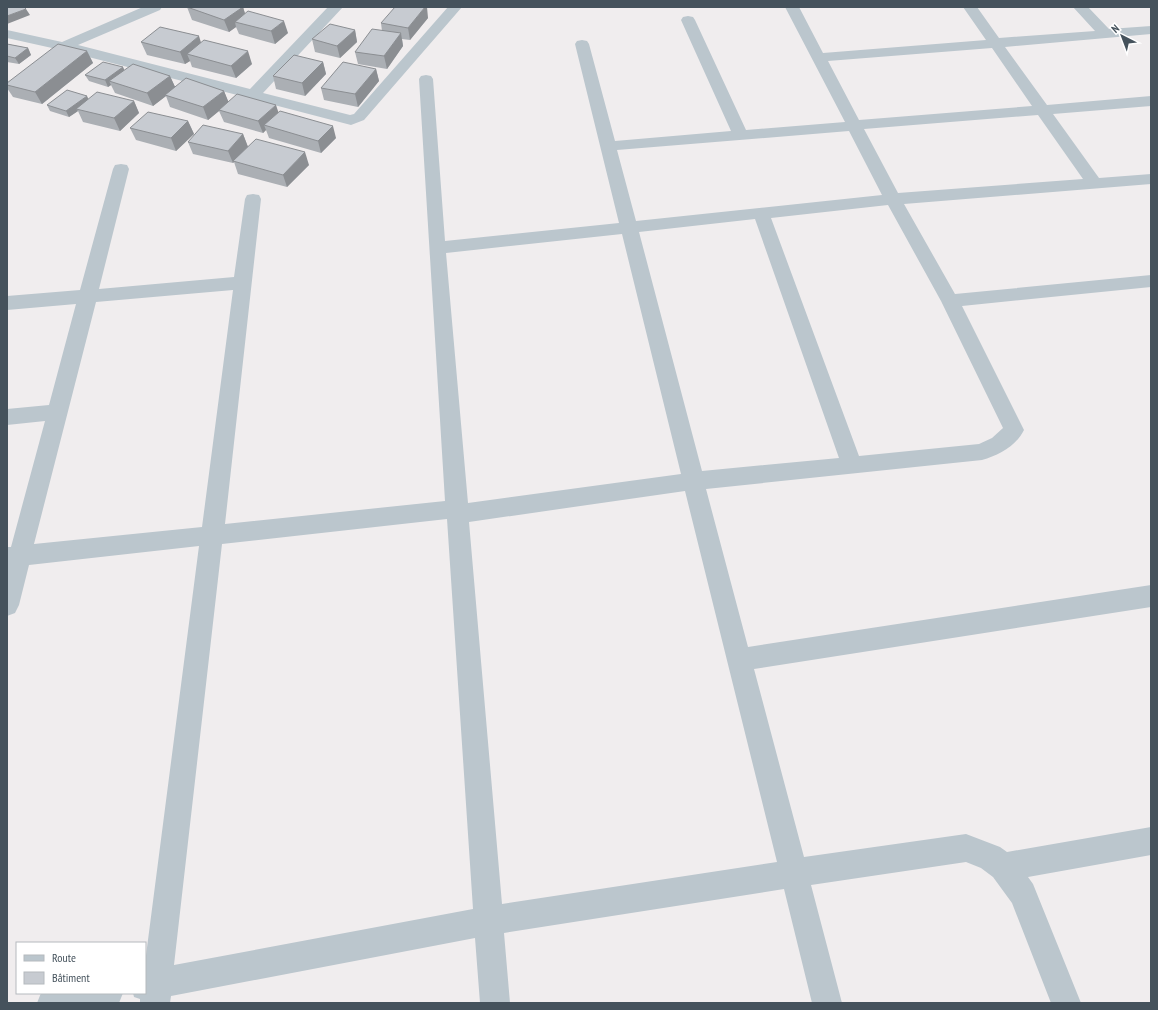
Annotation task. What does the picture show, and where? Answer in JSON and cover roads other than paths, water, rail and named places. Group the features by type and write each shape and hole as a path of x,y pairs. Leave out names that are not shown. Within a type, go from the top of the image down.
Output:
{"street":[{"path":"50,55 62,45 155,7"},
{"path":"252,96 336,7"},
{"path":"7,34 62,45 252,96 351,120 358,118 455,7"},
{"path":"13,556 212,534 458,511 694,481 982,452 1000,444 1014,430 950,301 893,199 792,7"},
{"path":"970,7 1095,184"},
{"path":"1080,7 1106,34"},
{"path":"688,20 741,136"},
{"path":"818,58 1151,30"},
{"path":"582,44 827,1003"},
{"path":"426,79 437,248 495,1003"},
{"path":"608,146 855,127 1151,101"},
{"path":"7,605 13,556 57,412 121,169"},
{"path":"437,248 893,199 1151,179"},
{"path":"253,199 212,534 152,991 489,921 794,873 966,848 990,857 1003,867 1023,894 1066,1003"},
{"path":"761,213 852,465"},
{"path":"950,301 1151,281"},
{"path":"7,303 243,283"},
{"path":"7,417 57,412"},
{"path":"740,660 1151,596"},
{"path":"1003,867 1151,841"},
{"path":"52,1003 102,994"}]}
